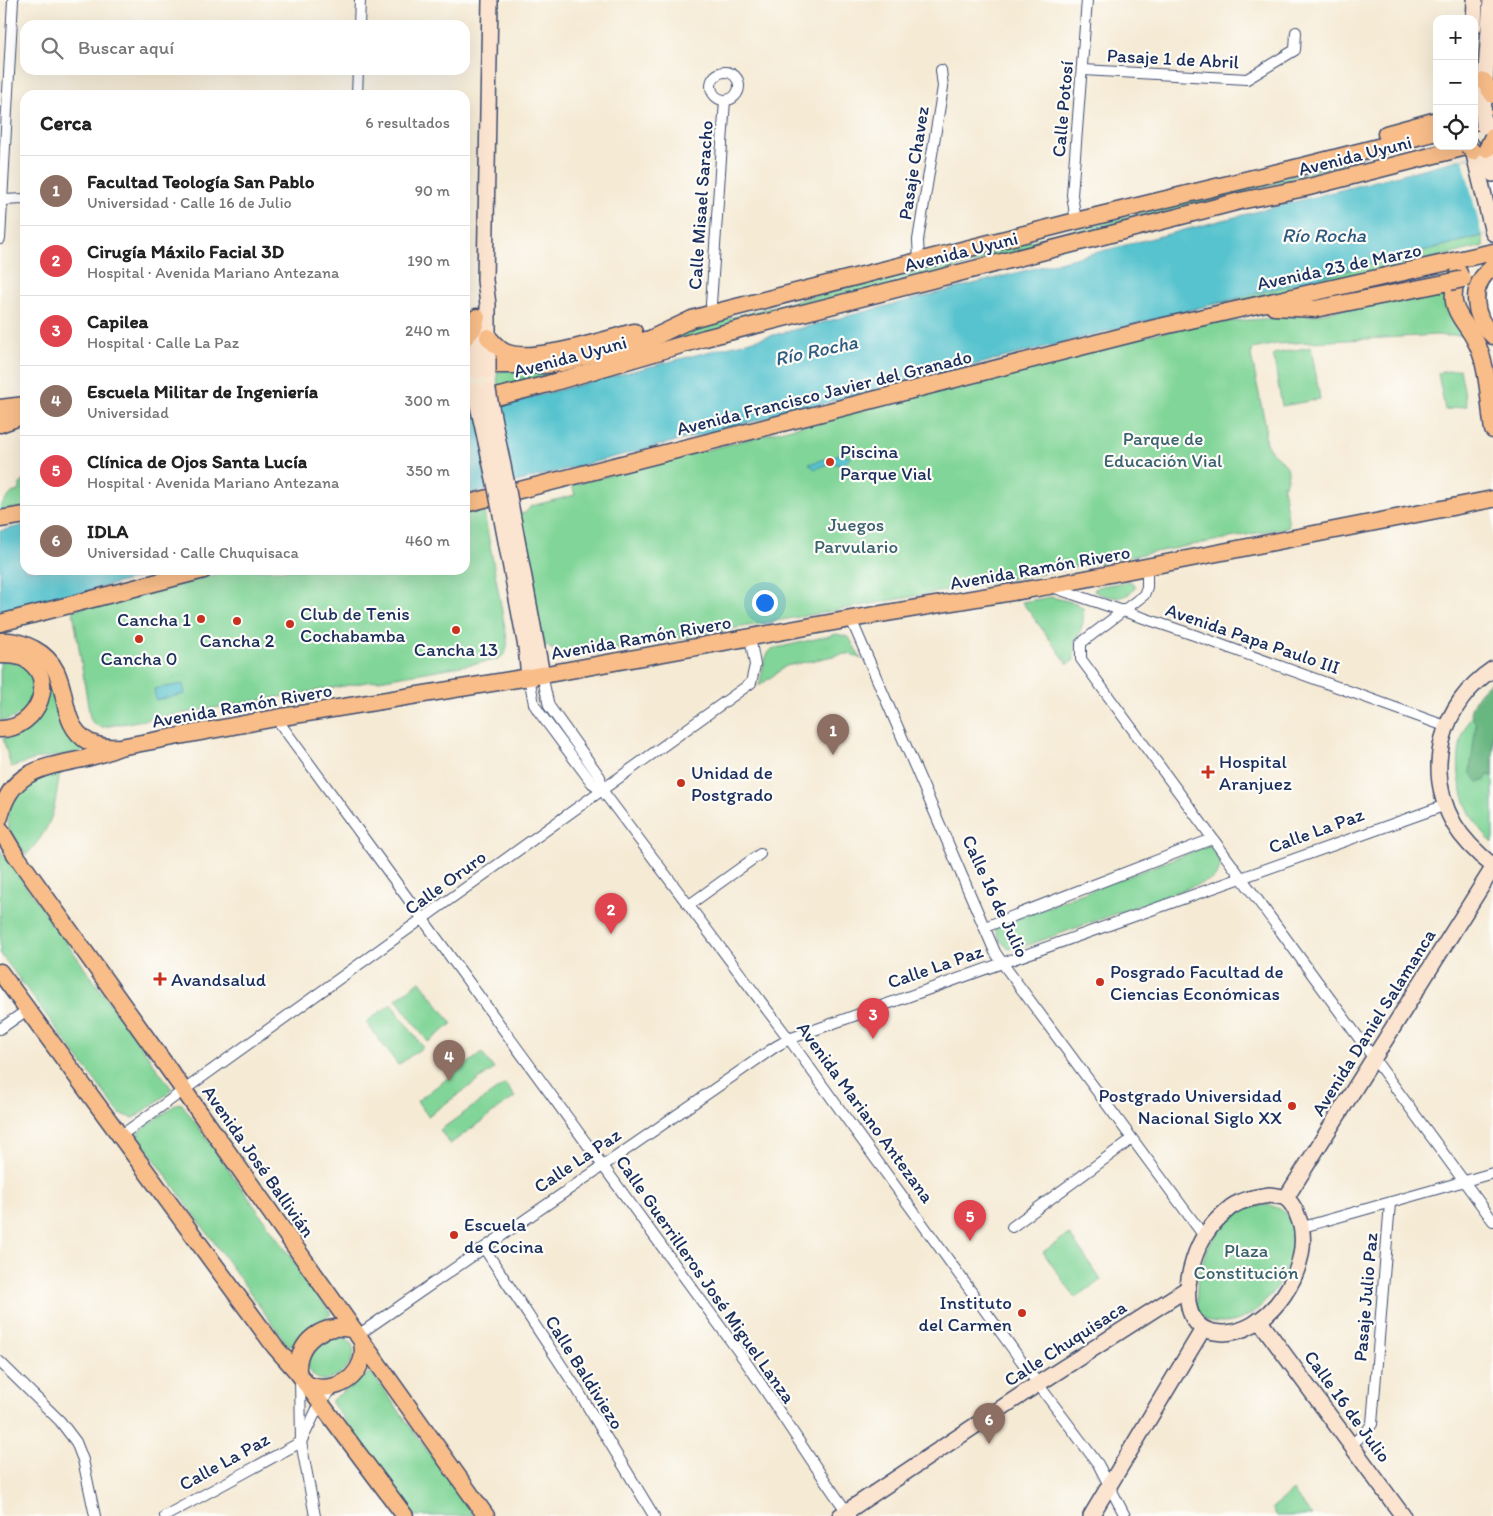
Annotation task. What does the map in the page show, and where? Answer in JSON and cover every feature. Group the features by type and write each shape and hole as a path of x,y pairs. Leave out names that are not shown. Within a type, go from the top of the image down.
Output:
{"main road":[{"path":"479,365 488,337 488,305 485,280 490,0"},
{"path":"1478,15 1483,1"},
{"path":"1483,1 1484,81 1481,139 1493,232"},
{"path":"1484,81 1493,95"},
{"path":"1236,181 1330,149 1433,121"},
{"path":"1481,139 1493,174"},
{"name":"Avenida Uyuni","path":"477,400 548,384 723,333 1240,201 1305,188 1481,139"},
{"path":"1240,201 1433,141"},
{"name":"Avenida Uyuni","path":"479,365 544,365 561,363 650,339 692,319 713,313 1236,181 1433,141"},
{"path":"1493,254 1491,266 1479,284 1476,297 1476,310 1481,323 1493,336"},
{"name":"Avenida 23 de Marzo","path":"1194,319 1493,254"},
{"path":"1469,258 1459,273 1455,284 1453,301 1456,312 1473,336 1481,352 1485,367 1493,430"},
{"path":"1254,306 1315,309 1457,280 1491,266"},
{"path":"479,365 477,317 485,280"},
{"path":"470,332 474,328 477,317"},
{"path":"488,337 497,347 514,355 540,354 692,319"},
{"name":"Avenida Francisco Javier del Granado","path":"470,503 1194,319"},
{"name":"Avenida Mariano Antezana","path":"479,365 477,400 502,486 526,647 536,676"},
{"path":"0,408 20,406"},
{"path":"0,424 20,417"},
{"name":"Avenida Ramón Rivero","path":"0,817 2,806 18,781 35,770 101,755 120,747 276,718 536,676 851,619 1049,586 1493,499"},
{"path":"0,519 20,516"},
{"path":"0,623 185,575"},
{"path":"0,641 22,643 51,662 59,675 71,725 80,736 96,745 107,748 120,747"},
{"path":"0,654 24,658 34,666 43,686 42,698 30,718 19,725 0,729"},
{"path":"1493,669 1483,675 1455,707 1445,726 1440,758 1441,787 1454,823 1478,854 1493,867"},
{"name":"Avenida José Ballivián","path":"0,829 15,854 185,1090 486,1516"},
{"name":"Avenida Daniel Salamanca","path":"1286,1198 1493,867"},
{"path":"0,972 270,1340 301,1377 405,1516"},
{"path":"1270,1195 1286,1198 1295,1210 1303,1227 1301,1257 1287,1291 1259,1320 1238,1330 1226,1333 1203,1329 1197,1325 1189,1309 1188,1288 1192,1266 1204,1236 1217,1220 1232,1207 1251,1197 1270,1195"},
{"name":"Calle Chuquisaca","path":"846,1515 1038,1384 1188,1288"},
{"name":"Calle 16 de Julio","path":"1259,1320 1403,1516"},
{"path":"336,1327 358,1336 362,1360 358,1370 347,1380 334,1387 318,1388 301,1377 297,1363 299,1355 304,1346 314,1336 336,1327"},
{"path":"1091,1516 1203,1329"}],"street":[{"path":"0,239 13,0"},
{"path":"359,20 360,0"},
{"name":"Calle Potosí","path":"1076,221 1072,195 1087,0"},
{"name":"Pasaje 1 de Abril","path":"1083,70 1247,79 1296,50 1296,32"},
{"name":"Pasaje Chavez","path":"919,261 918,240 943,87 941,70"},
{"path":"357,90 358,75"},
{"name":"Calle Misael Saracho","path":"713,313 711,304 725,100"},
{"path":"2,200 20,199"},
{"path":"1147,568 1147,587 1144,595 1081,643 1081,658 1493,1221"},
{"name":"Avenida Papa Paulo III","path":"1049,586 1194,635 1445,726"},
{"name":"Calle 16 de Julio","path":"851,619 1002,964 1204,1236"},
{"name":"Calle Oruro","path":"120,1136 751,683 756,665 750,637"},
{"name":"Avenida Mariano Antezana","path":"536,676 549,706 600,777 602,790 789,1039 1098,1464 1125,1516"},
{"name":"Calle Guerrilleros José Miguel Lanza","path":"276,718 737,1349 846,1515"},
{"name":"Calle La Paz","path":"358,1336 789,1039 1446,805"},
{"name":"Calle La Paz","path":"985,927 1212,839"},
{"path":"689,905 760,854"},
{"path":"0,1029 27,1010"},
{"path":"1012,1227 1132,1140"},
{"path":"1303,1227 1493,1173"},
{"name":"Pasaje Julio Paz","path":"1351,1445 1372,1424 1390,1203"},
{"name":"Calle Baldiviezo","path":"484,1248 577,1389 654,1516"},
{"path":"0,1362 60,1421 76,1442 83,1460 95,1516"},
{"path":"301,1377 301,1442 315,1516"},
{"path":"301,1442 320,1403 334,1387"},
{"name":"Calle La Paz","path":"165,1516 301,1442"}],"green space":[{"path":"1367,156 1270,186 498,389 497,372 651,344 694,327"},
{"path":"1482,236 1484,246 1306,289 1210,305"},
{"name":"Parque de Educación Vial","path":"1449,288 1465,335 1276,344 1253,349 1251,355 1266,428 1265,437 1267,444 1270,450 1287,468 1288,476 1285,485 1283,485 1289,527 586,655 563,655 543,643 518,514 525,513 531,506 575,495 572,485 1153,334 1210,323 1312,315"},
{"path":"1311,347 1320,399 1282,406 1273,354"},
{"path":"1460,369 1467,406 1445,410 1438,373"},
{"path":"20,490 20,508 0,511 0,506 12,493"},
{"name":"Club de Tenis Cochabamba","path":"483,507 507,639 506,652 496,660 103,727 92,722 73,610 214,575 470,575 470,511"},
{"path":"1130,581 1136,586 1128,595 1123,597 1106,596 1094,590 1097,587"},
{"path":"1051,597 1076,603 1083,608 1083,623 1075,645 1074,660 1068,664 1022,602"},
{"path":"837,634 849,637 861,659 851,654 843,654 786,666 759,686 766,656 772,649"},
{"path":"0,661 17,663 28,670 34,679 35,690 32,702 25,711 14,718 0,720"},
{"path":"49,671 86,749 81,752 37,759 11,767 3,738 17,734 33,722"},
{"path":"1493,681 1493,776 1488,775 1484,781 1478,782 1470,772 1476,724 1470,712 1478,694"},
{"path":"1493,690 1493,843 1472,818 1466,803 1461,787 1459,755 1467,723 1479,705"},
{"path":"60,769 52,816 42,835 26,855 9,829 8,814 10,802 27,780"},
{"path":"1210,845 1220,862 1219,870 1213,879 1017,949 1008,948 1000,939 994,927"},
{"path":"0,850 171,1088 170,1092 134,1118 120,1114 0,953"},
{"path":"420,981 452,1024 428,1042 396,999"},
{"path":"391,1004 423,1047 398,1065 366,1022"},
{"path":"482,1053 494,1069 428,1116 417,1101"},
{"path":"505,1084 515,1097 450,1144 440,1130"},
{"path":"178,1103 182,1104 331,1314 289,1347 138,1136 138,1132"},
{"name":"Plaza Constitución","path":"1268,1205 1284,1212 1288,1216 1291,1225 1292,1242 1290,1255 1282,1279 1266,1301 1245,1317 1233,1322 1214,1323 1207,1321 1199,1312 1197,1293 1203,1261 1211,1242 1222,1226 1233,1216 1250,1208"},
{"path":"1069,1234 1101,1280 1075,1298 1043,1252"},
{"path":"336,1336 348,1341 353,1348 353,1357 341,1374 332,1379 322,1380 314,1376 309,1369 308,1356 316,1345"},
{"path":"369,1373 372,1373 474,1516 415,1516 332,1403 332,1400"},
{"path":"1293,1491 1312,1516 1277,1516 1272,1508"}],"water":[{"name":"Río Rocha","path":"1493,151 1493,233 470,494 470,413"},
{"name":"Piscina Parque Vial","path":"840,454 851,457 843,465 830,463 815,469 809,464"},
{"path":"20,526 20,575 149,575 0,614 0,531"},
{"path":"183,684 185,694 156,700 154,689"}],"pier":[{"path":"1493,151 1493,233 1482,236 1463,159"}],"place":[{"name":"Piscina Parque Vial","path":"830,462"},
{"name":"Cancha 1","path":"201,619"},
{"name":"Cancha 2","path":"237,621"},
{"name":"Club de Tenis Cochabamba","path":"290,624"},
{"name":"Cancha 13","path":"456,630"},
{"name":"Cancha 0","path":"139,639"},
{"name":"Facultad Teología San Pablo","path":"833,755"},
{"name":"Hospital Aranjuez","path":"1208,772"},
{"name":"Unidad de Postgrado","path":"681,783"},
{"name":"Cirugía Máxilo Facial 3D","path":"611,934"},
{"name":"Avandsalud","path":"160,979"},
{"name":"Posgrado Facultad de Ciencias Económicas","path":"1100,982"},
{"name":"Capilea","path":"873,1039"},
{"name":"Escuela Militar de Ingeniería","path":"449,1081"},
{"name":"Postgrado Universidad Nacional Siglo XX","path":"1292,1106"},
{"name":"Escuela de Cocina","path":"454,1235"},
{"name":"Clínica de Ojos Santa Lucía","path":"970,1241"},
{"name":"Instituto del Carmen","path":"1022,1313"},
{"name":"IDLA","path":"989,1444"}],"park label":[{"name":"Juegos Parvulario","path":"856,535"}]}
